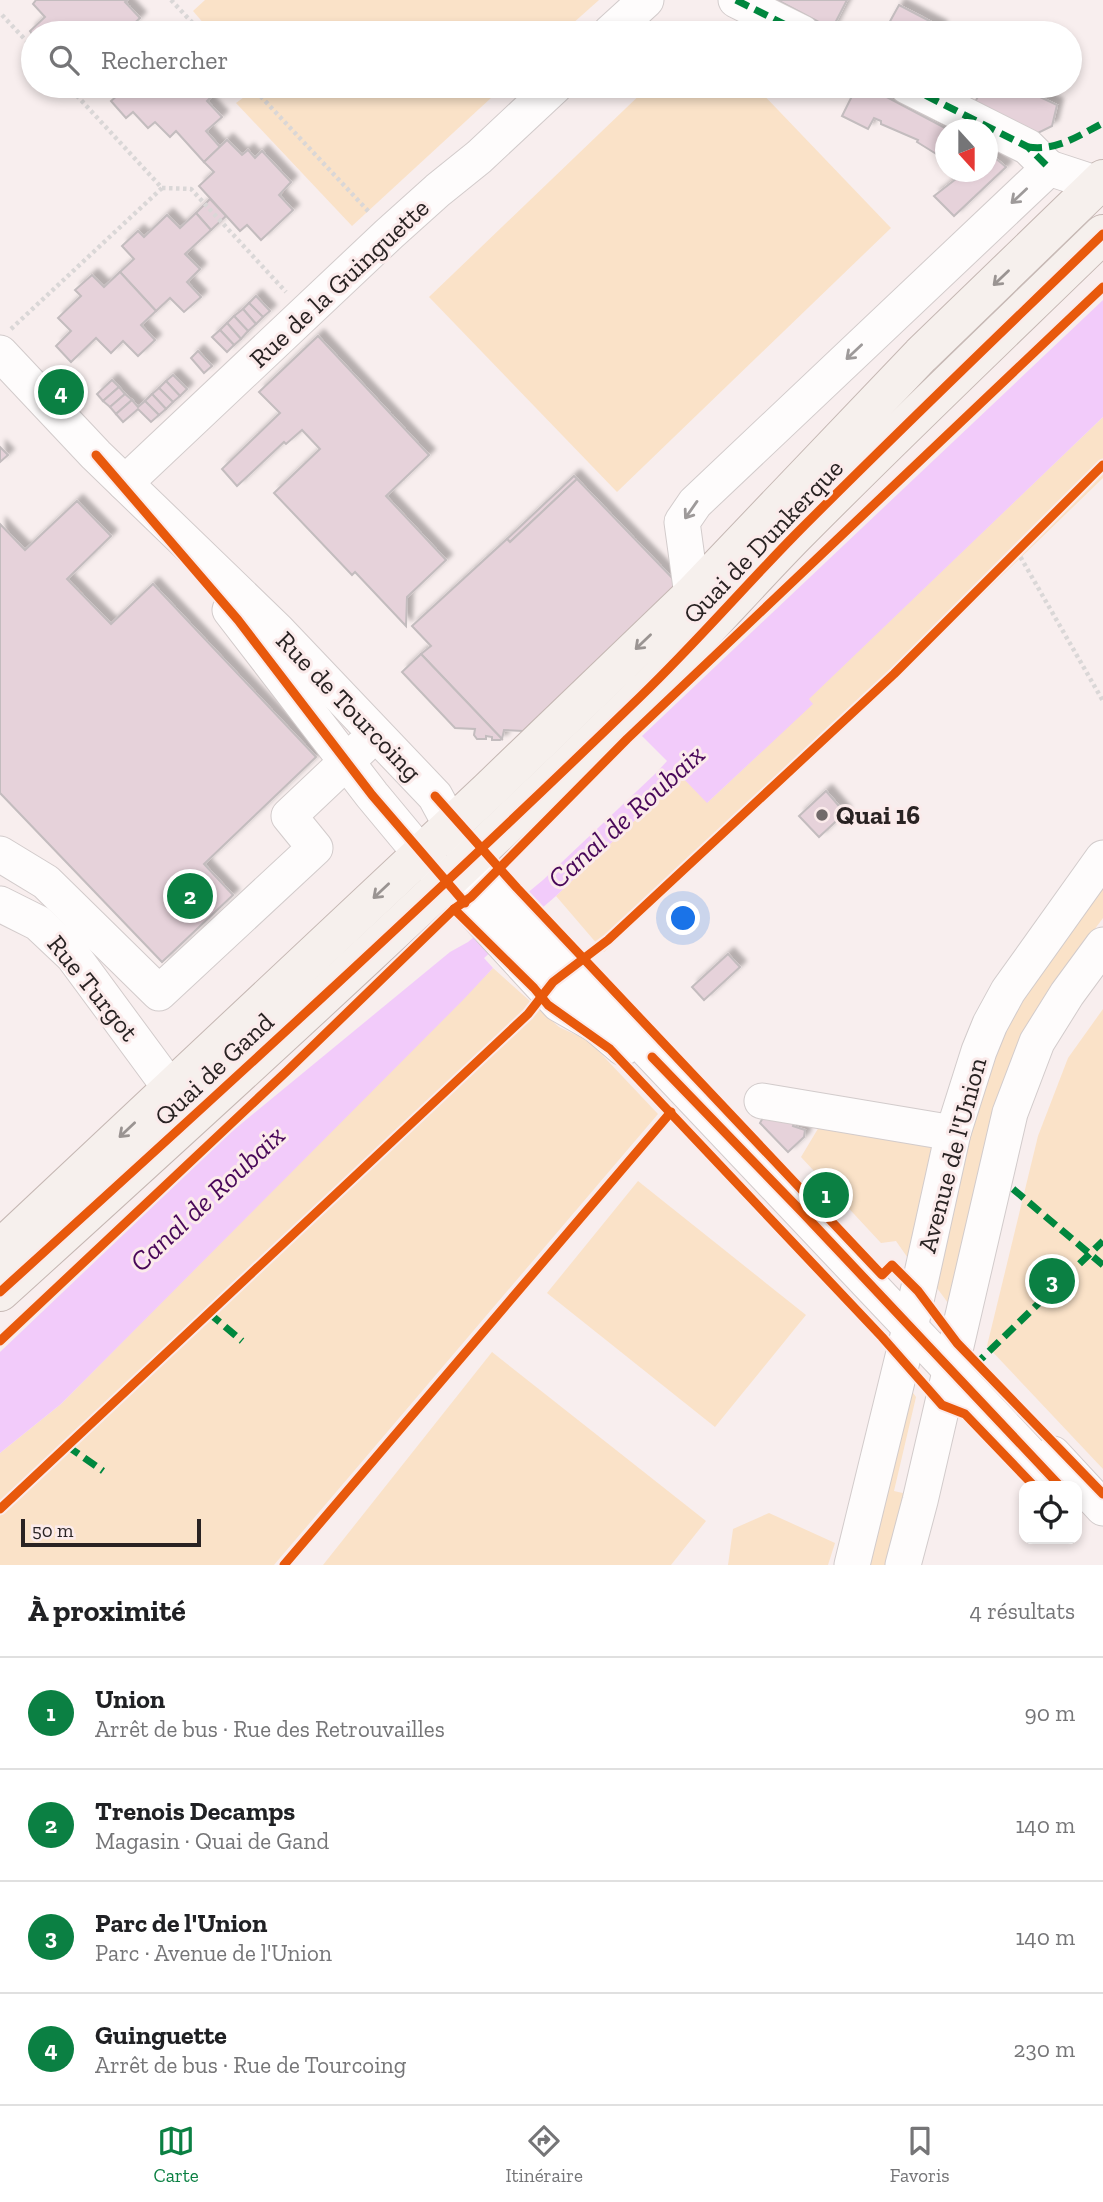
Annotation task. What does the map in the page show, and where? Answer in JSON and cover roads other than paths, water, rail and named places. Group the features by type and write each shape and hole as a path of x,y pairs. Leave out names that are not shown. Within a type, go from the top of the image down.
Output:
{"main road":[{"name":"Quai de Dunkerque","path":"439,828 692,594 920,355 1101,182"},
{"name":"Quai de Dunkerque","path":"472,877 793,538 1103,234"},
{"name":"Quai de Gand","path":"7,1233 171,1089 439,828"},
{"name":"Quai de Gand","path":"0,1292 216,1096 472,877"}],"street":[{"path":"623,21 646,0"},
{"path":"736,0 778,21"},
{"name":"Rue de la Guinguette","path":"125,483 389,234 479,157 542,98"},
{"path":"932,98 1028,148 1049,168 1101,182"},
{"path":"692,594 682,523 695,503 1049,168"},
{"name":"Rue de Tourcoing","path":"5,342 96,455 219,577 360,749 439,828"},
{"path":"0,854 46,882 159,993 315,848 289,816 360,749 238,620 96,455"},
{"name":"Rue de Tourcoing","path":"360,749 439,828 472,877 555,966"},
{"name":"Avenue de l'Union","path":"852,1565 910,1328 953,1133 968,1084 990,1024 1029,959 1103,858"},
{"name":"Rue Turgot","path":"0,904 37,923 73,956 171,1089"},
{"path":"903,1565 1018,1088 1037,1042 1103,945"},
{"path":"555,966 568,997 637,1042 910,1328"},
{"path":"555,966 910,1328"},
{"path":"555,966 559,1004 596,1025 615,1040 910,1328 952,1361 1103,1508"},
{"path":"762,1101 953,1133"},
{"path":"952,1361 1056,1481"},
{"path":"1082,1509 1103,1532"}],"water":[{"name":"Canal de Roubaix","path":"1103,300 1103,417 809,699 813,704 707,803 681,776 556,896 484,958 493,968 464,999 61,1404 0,1453 0,1352 230,1133 450,952 468,942 543,880 656,773 667,761 642,736"}],"place":[{"name":"Guinguette","path":"61,392"},
{"name":"Quai 16","path":"822,815"},
{"name":"Trenois Decamps","path":"190,896"},
{"name":"Union","path":"826,1195"},
{"name":"Parc de l'Union","path":"1052,1281"}]}
